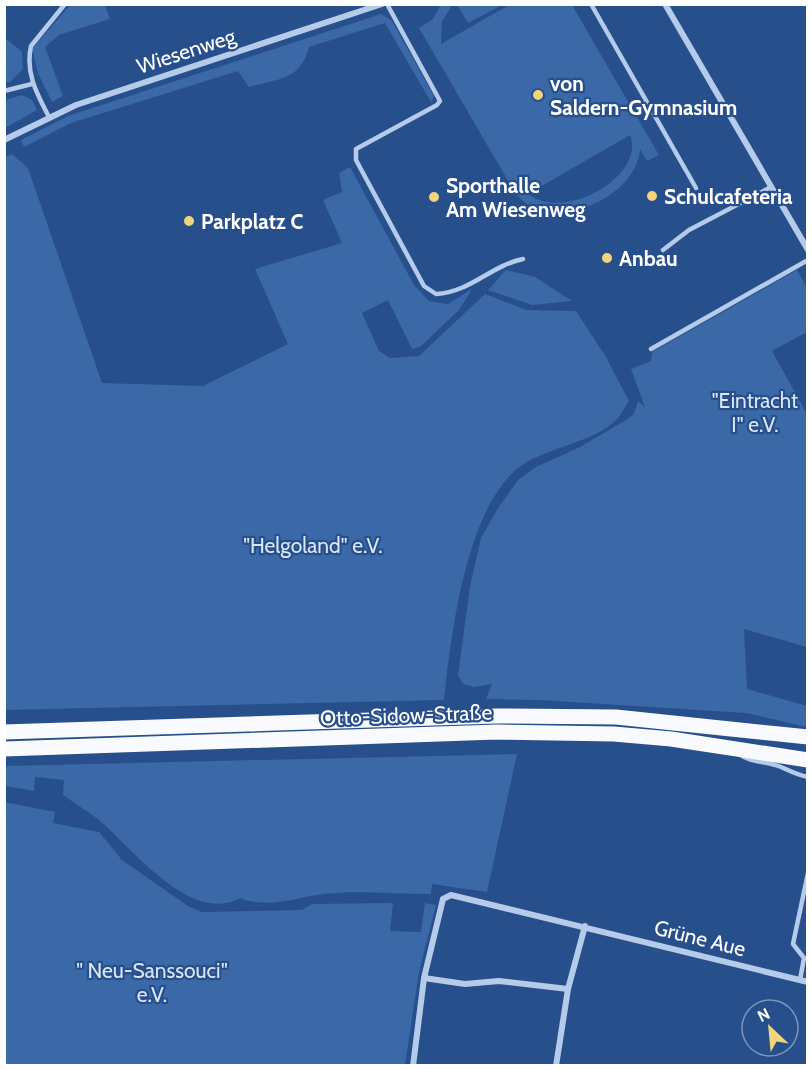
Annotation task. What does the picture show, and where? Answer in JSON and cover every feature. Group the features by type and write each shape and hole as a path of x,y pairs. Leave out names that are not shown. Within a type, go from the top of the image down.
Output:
{"main road":[{"name":"Otto-Sidow-Straße","path":"4,732 496,716 616,717 807,737"},
{"name":"Otto-Sidow-Straße","path":"4,749 497,732 614,735 729,747 807,760"}],"street":[{"name":"Wiesenweg","path":"4,140 75,105 382,4"},
{"path":"665,4 807,250"},
{"name":"Grüne Aue","path":"412,1065 424,978 443,899 451,895 804,981"},
{"path":"556,1065 568,989 585,926"},
{"path":"424,978 465,984 499,981 568,989"}],"lane":[{"path":"49,117 32,84 31,46 65,4"},
{"path":"387,4 440,101 437,105 356,149 356,160 424,286 436,294 454,293 511,262 523,259"},
{"path":"591,4 696,188"},
{"path":"4,91 32,84"},
{"path":"663,250 689,230 771,187"},
{"path":"651,349 807,260"},
{"path":"729,747 745,759 780,767 791,774 807,777"},
{"path":"804,981 804,958 793,945 807,873"}],"green space":[{"path":"441,4 452,5 442,22 441,44 509,5 572,5 659,155 647,161 640,149 636,166 626,180 613,193 597,203 560,212 543,210 527,204 518,196 507,179 419,28 433,19","holes":["630,135 632,150 626,165 615,179 581,198 562,202 544,201 528,194"]},
{"path":"70,5 105,5 110,19 59,35 45,47 63,96 52,102 38,73 32,49"},
{"path":"457,5 502,5 468,23"},
{"path":"381,14 392,21 434,96 431,102 385,23 309,47 300,66 279,80 249,87 238,71 71,123 24,147 21,140 68,116"},
{"path":"4,37 22,52 23,69 10,82 5,82"},
{"path":"22,95 32,100 37,110 5,128 5,100"},
{"name":"\"Helgoland\" e.V.","path":"12,154 28,168 102,383 203,386 288,344 255,269 342,243 323,200 342,192 339,173 350,167 414,285 429,301 448,304 472,289 459,310 420,347 412,349 388,300 362,313 379,351 390,358 419,356 485,294 526,310 576,311 606,357 629,401 618,418 607,427 585,439 525,463 505,481 488,507 475,538 457,606 444,700 5,710 4,157"},
{"path":"506,270 535,277 572,301 532,305 488,290"},
{"name":"\"Eintracht I\" e.V.","path":"797,270 807,288 807,332 772,351 807,414 807,647 744,629 747,689 807,706 807,727 746,713 540,700 486,699 492,684 474,687 463,684 458,675 470,586 481,538 498,508 518,480 536,467 578,448 628,419 634,413 638,401 645,407 631,369 651,361 652,352"},
{"path":"517,754 487,892 432,884 431,894 350,892 271,903 240,898 221,904 202,901 164,881 97,818 63,795 64,780 35,777 34,791 5,786 5,766"},
{"name":"\" Neu-Sanssouci\" e.V.","path":"4,802 55,812 53,823 99,832 122,860 188,906 202,912 302,910 312,904 393,903 390,931 421,932 425,903 436,905 419,972 405,1065 5,1065"}],"place":[{"name":"von Saldern-Gymnasium","path":"538,95"},
{"name":"Schulcafeteria","path":"652,196"},
{"name":"Sporthalle Am Wiesenweg","path":"434,197"},
{"name":"Parkplatz C","path":"189,221"},
{"name":"Anbau","path":"607,258"}]}
